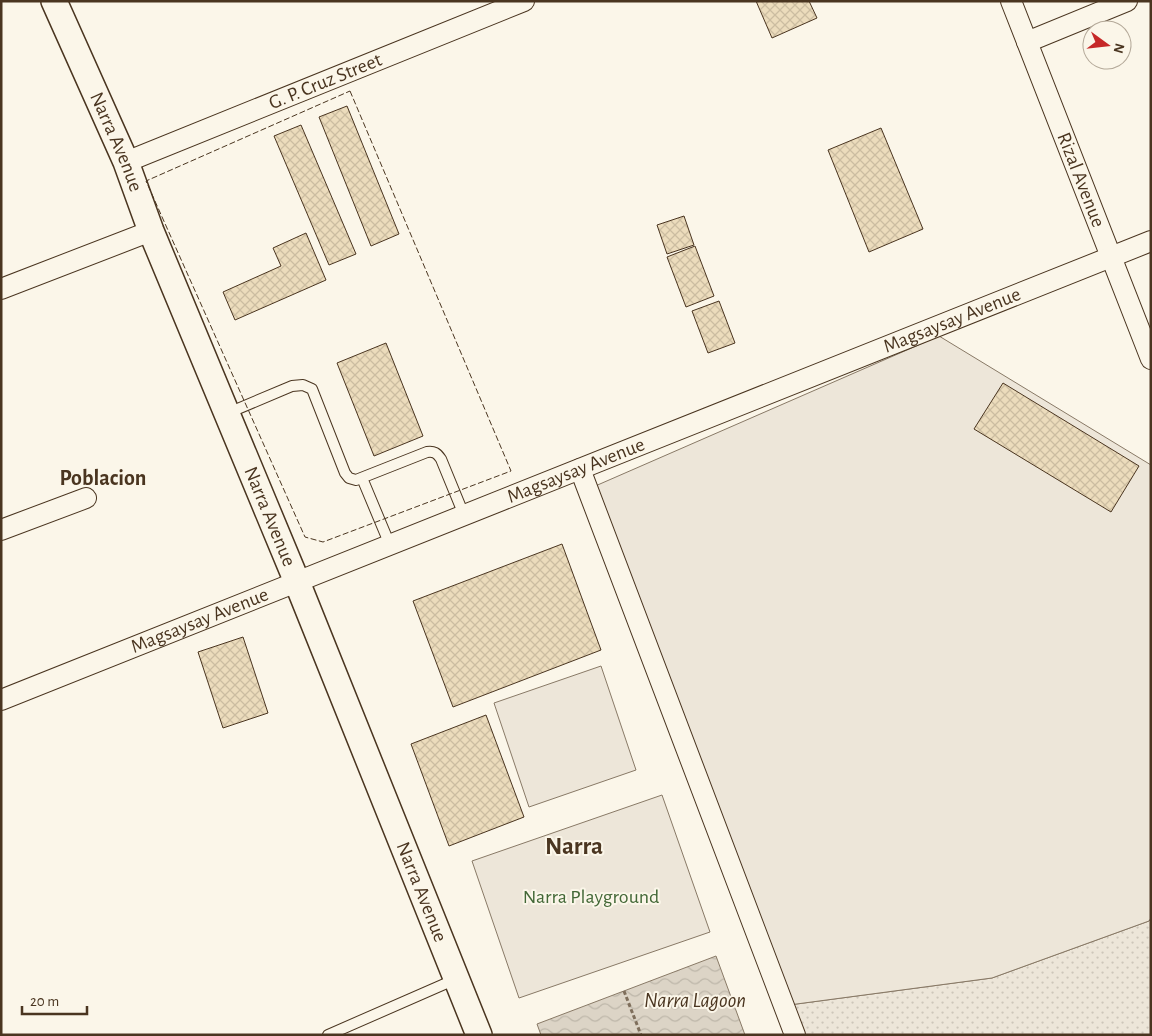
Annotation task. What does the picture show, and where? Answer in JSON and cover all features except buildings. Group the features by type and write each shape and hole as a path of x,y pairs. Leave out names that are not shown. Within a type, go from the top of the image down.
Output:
{"street":[{"name":"Narra Avenue","path":"54,1 126,162 151,231 297,582 480,1035"},
{"name":"G. P. Cruz Street","path":"126,162 524,1"},
{"name":"Rizal Avenue","path":"1011,1 1151,359"},
{"path":"1027,42 1127,1"},
{"path":"1,289 151,231"},
{"name":"Magsaysay Avenue","path":"1,700 1151,241"},
{"path":"580,470 795,1035"},
{"path":"1,530 86,498"}],"lane":[{"path":"227,414 292,386 303,385 312,389 345,473 349,478 356,480 433,451 441,459 464,514"},
{"path":"362,478 390,544"},
{"path":"328,1035 457,978"}],"path":[{"path":"624,991 640,1035"}],"green space":[{"path":"939,336 1151,465 1151,918 1149,921 992,978 789,1005 593,487"},
{"path":"601,666 636,770 529,807 494,703"},
{"name":"Narra Playground","path":"662,795 710,932 519,998 472,861"},
{"path":"1151,918 1151,1035 802,1035 789,1005 992,978 1149,921"}],"water":[{"name":"Narra Lagoon","path":"716,956 745,1035 541,1035 537,1024"}],"fence":[{"path":"350,91 511,471 323,542 305,537 146,181 350,91"}],"district":[{"name":"Poblacion","path":"103,478"},
{"name":"Narra","path":"574,846"}]}
